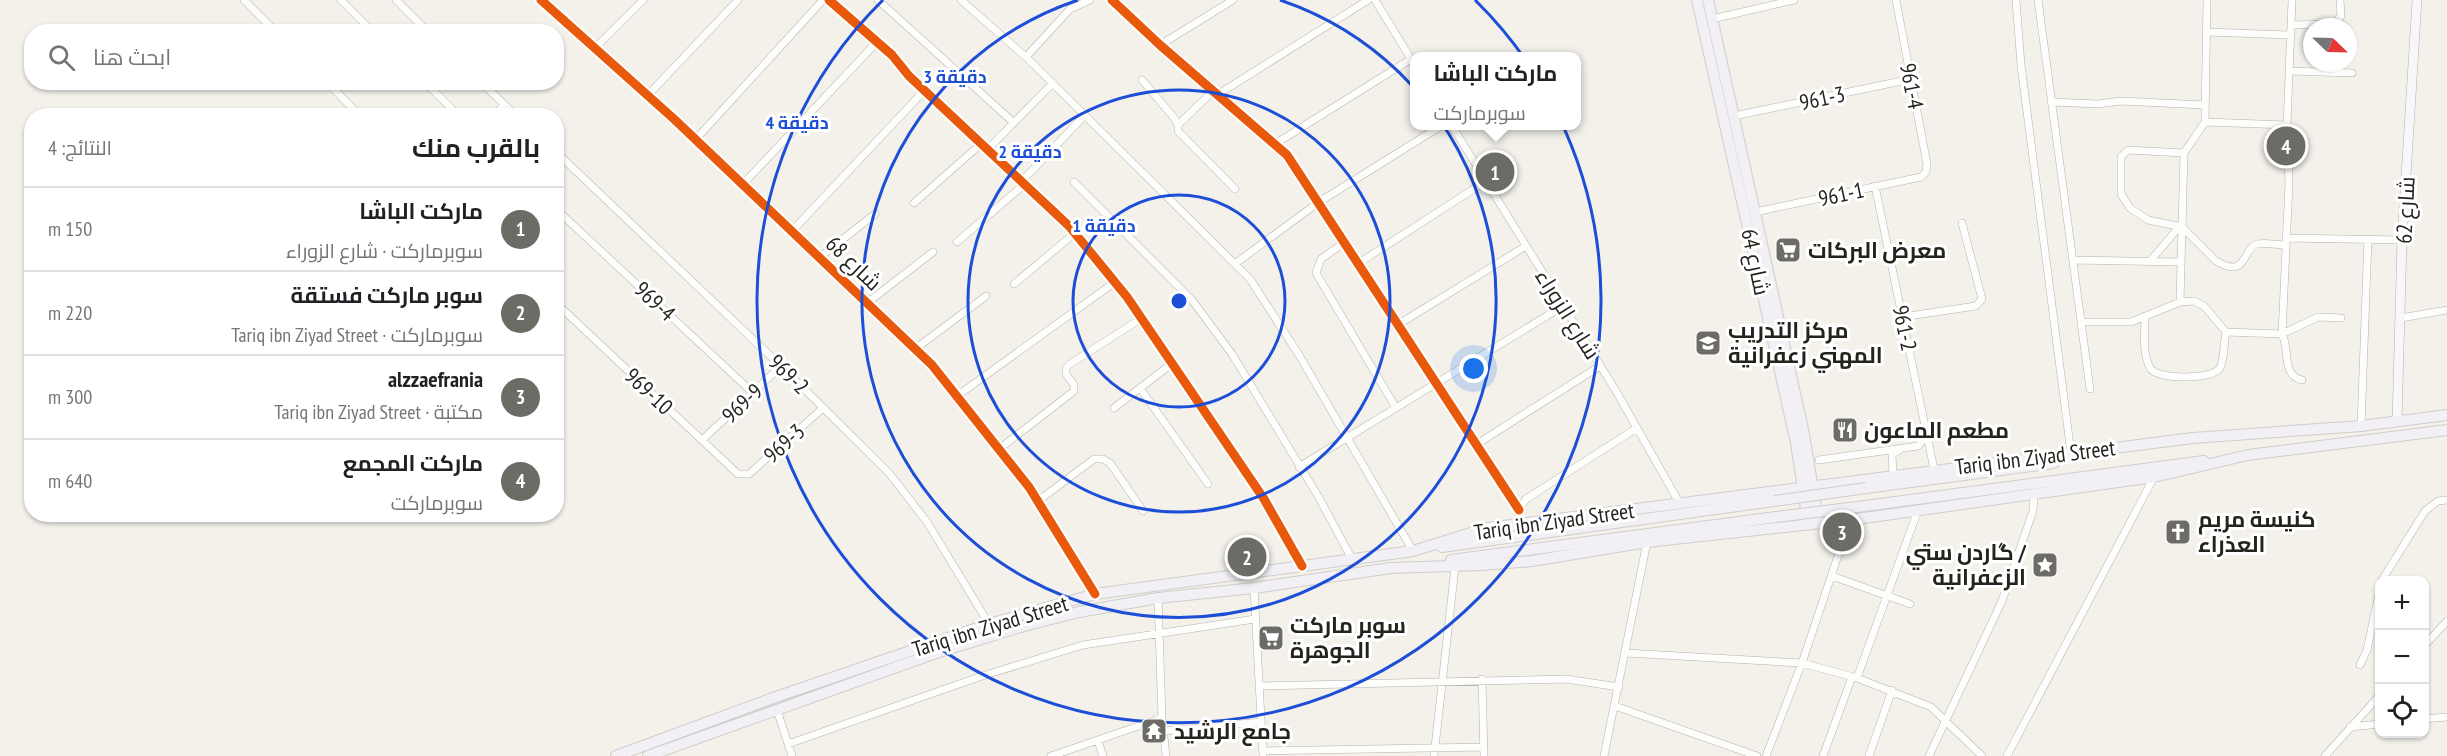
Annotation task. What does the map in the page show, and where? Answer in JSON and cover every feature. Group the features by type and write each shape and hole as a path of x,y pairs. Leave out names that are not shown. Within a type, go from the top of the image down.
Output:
{"main road":[{"name":"شارع 64","path":"1697,0 1791,421 1808,487"},
{"name":"شارع 64","path":"1708,0 1804,434 1808,487 1814,524"},
{"name":"Tariq ibn Ziyad Street","path":"616,756 773,698 989,624 1095,594 1413,551 1461,534 1488,528 1934,469 2193,438 2361,426 2447,415"},
{"name":"Tariq ibn Ziyad Street","path":"648,756 933,654 1024,626 1080,612 1158,598 1254,588 1391,568 1455,567 1554,558 1647,542 1850,520 2154,477 2248,455 2447,430"},
{"path":"1413,551 2265,434"},
{"path":"1391,568 2248,455"}],"street":[{"path":"244,0 268,24"},
{"path":"341,0 365,24"},
{"path":"396,0 420,24"},
{"path":"594,49 643,0"},
{"path":"647,96 738,0"},
{"path":"696,139 823,0"},
{"path":"829,0 877,42 924,91 982,143 1075,233 1115,282 1174,362 1264,499 1302,566"},
{"path":"878,0 1014,123"},
{"path":"961,0 1053,83 1250,279 1293,345 1413,551"},
{"path":"1112,0 1160,45 1287,155 1438,383 1518,510"},
{"path":"1160,45 1233,0"},
{"path":"1178,125 1215,93 1368,0"},
{"path":"1374,0 1410,57"},
{"path":"1712,19 1794,0"},
{"name":"961-4","path":"1896,0 1927,164 1926,172"},
{"path":"2016,0 2021,65 2071,453"},
{"path":"2038,0 2090,389"},
{"path":"2180,302 2184,153 2205,122 2207,0"},
{"path":"2292,0 2287,125 2289,183 2282,334 2286,343 2287,367 2291,375 2302,380"},
{"path":"2291,25 2334,24 2341,16 2340,0"},
{"name":"شارع 62","path":"2397,421 2402,240 2417,0"},
{"name":"شارع 68","path":"544,1 594,49 696,139 932,365 1038,501 1095,594"},
{"path":"1026,57 1070,9 1084,1"},
{"path":"2207,32 2291,35"},
{"path":"743,184 877,42"},
{"path":"1275,144 1410,64"},
{"path":"2289,70 2352,73"},
{"name":"961-3","path":"1734,116 1911,79"},
{"path":"1142,80 1178,125 1178,131 1235,189"},
{"path":"988,149 1053,83"},
{"path":"335,90 352,108"},
{"path":"433,90 451,108"},
{"path":"489,90 507,108"},
{"path":"792,231 924,91"},
{"path":"2051,102 2097,104 2120,101 2205,105"},
{"path":"501,108 504,105"},
{"path":"957,242 1023,182 1085,115"},
{"path":"2205,122 2287,125"},
{"path":"1236,263 1319,202 1435,130"},
{"name":"شارع الزوراء","path":"1454,130 1600,366 1680,504"},
{"path":"914,203 982,143"},
{"path":"2184,153 2128,150 2121,157 2121,194 2130,208 2148,220 2181,227 2222,265 2238,266 2245,262 2251,248 2257,244 2368,239 2402,240"},
{"name":"969-2","path":"564,160 781,366 889,473 927,522 989,624"},
{"name":"961-1","path":"1755,212 1921,177 1926,172"},
{"path":"1359,263 1486,181"},
{"path":"1074,182 1192,300 1232,354 1352,559"},
{"name":"961-2","path":"1875,186 1934,469"},
{"path":"820,257 875,214"},
{"name":"969-4","path":"564,216 753,393"},
{"path":"1902,317 1981,304 1982,299 1962,223"},
{"path":"2151,260 2181,227"},
{"path":"1014,284 1075,233"},
{"path":"2361,426 2368,239"},
{"path":"1346,242 1321,259 1316,273 1396,408"},
{"path":"1398,324 1526,246"},
{"path":"867,303 933,252"},
{"path":"2074,260 2180,262"},
{"path":"957,396 1115,282"},
{"path":"915,349 986,296"},
{"path":"2082,322 2131,322 2180,302 2200,302 2226,332 2282,334 2318,317 2341,318"},
{"path":"1299,467 1563,306"},
{"path":"2401,318 2447,310"},
{"name":"969-10","path":"564,311 738,474 744,475"},
{"path":"2145,316 2145,354 2150,369 2159,375 2208,375 2217,372 2222,362 2222,348 2226,332"},
{"path":"999,449 1074,390 1074,385 1066,374 1066,368 1070,364 1142,318"},
{"path":"1114,408 1174,362"},
{"name":"969-9","path":"702,440 781,366"},
{"path":"1477,444 1600,366"},
{"path":"1140,388 1208,484"},
{"name":"969-3","path":"744,475 748,474 823,408"},
{"path":"1517,525 1518,510 1526,499 1637,428"},
{"path":"1819,460 1898,451 1918,446 1927,435"},
{"path":"1893,476 1892,454 1898,451"},
{"path":"1038,501 1094,459 1103,459 1110,463 1143,511"},
{"path":"2007,756 2154,477"},
{"path":"1929,756 2002,601 2033,511 2034,494"},
{"path":"2384,576 2425,511 2438,501 2447,500"},
{"path":"1823,756 1918,510"},
{"path":"1766,756 1802,663 1850,520"},
{"path":"1604,756 1647,542"},
{"path":"1434,753 1455,567"},
{"path":"1832,576 1910,604"},
{"path":"1254,588 1263,754 1434,753 1484,747"},
{"path":"1158,598 1162,718 1166,756"},
{"path":"2360,665 2367,650 2375,609"},
{"path":"788,744 982,676 1083,645 1256,619"},
{"path":"2429,641 2447,621"},
{"path":"1626,653 1802,663 1855,678 1924,703 1937,712 1982,756"},
{"path":"1259,686 1482,679 1566,679 1619,687"},
{"path":"1482,679 1484,756"},
{"path":"1869,756 1892,690"},
{"path":"2325,756 2375,699"},
{"path":"1615,706 1757,756"},
{"path":"777,710 792,756"},
{"path":"2429,719 2447,717"},
{"path":"1051,756 1162,718"},
{"path":"1164,731 1261,722"},
{"path":"2350,727 2375,724"},
{"path":"1098,741 1102,756"},
{"path":"2334,745 2336,756"}],"cycle path":[{"path":"541,0 674,119 932,365 1029,487 1095,594"},
{"path":"829,0 892,55 909,76 1069,226 1127,297 1264,499 1302,566"},
{"path":"1112,0 1160,45 1287,155 1519,510"}],"place":[{"name":"ماركت المجمع","path":"2286,146"},
{"name":"ماركت الباشا","path":"1495,172"},
{"name":"معرض البركات","path":"1788,250"},
{"name":"مركز التدريب المهني زعفرانية","path":"1708,343"},
{"name":"مطعم الماعون","path":"1845,430"},
{"name":"alzzaefrania","path":"1842,532"},
{"name":"كنيسة مريم العذراء","path":"2178,532"},
{"name":"سوبر ماركت فستقة","path":"1247,557"},
{"name":"گاردن ستي / الزعفرانية","path":"2045,565"},
{"name":"سوبر ماركت الجوهرة","path":"1271,638"},
{"name":"جامع الرشيد","path":"1154,731"}]}
